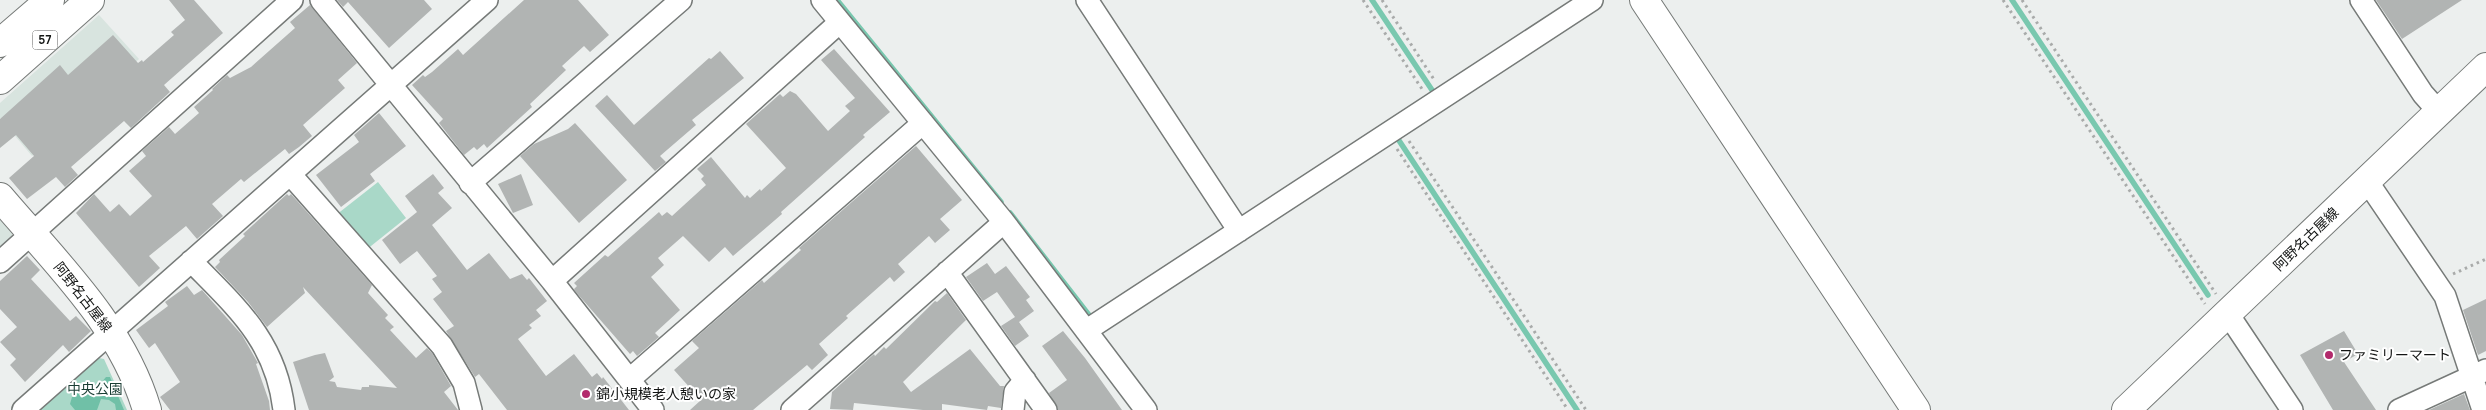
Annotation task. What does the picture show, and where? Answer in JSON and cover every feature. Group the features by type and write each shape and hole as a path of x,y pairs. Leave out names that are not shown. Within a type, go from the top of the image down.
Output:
{"main road":[{"name":"57","path":"0,43 50,0"},
{"name":"57","path":"0,80 90,0"},
{"path":"1644,0 1916,410"},
{"name":"阿野名古屋線","path":"2126,410 2486,67"},
{"name":"阿野名古屋線","path":"0,197 87,297 111,332 138,381 146,410"}],"street":[{"path":"0,262 292,0"},
{"path":"321,0 552,281 653,410"},
{"path":"24,410 487,0"},
{"path":"470,183 682,0"},
{"path":"822,0 1004,222 1146,410"},
{"path":"1087,0 1239,231"},
{"path":"1087,330 1592,0"},
{"path":"2361,0 2423,94 2439,112"},
{"path":"552,281 840,22"},
{"path":"630,379 923,123"},
{"path":"290,174 442,346 464,384 471,410"},
{"path":"2367,181 2442,292 2479,374 2483,410"},
{"path":"792,410 1004,222"},
{"path":"190,261 245,316 260,338 278,372 284,410"},
{"path":"947,272 1046,410"},
{"path":"2223,319 2292,410"},
{"path":"2399,410 2479,374"},
{"path":"1013,410 1015,392 1024,380"}],"path":[{"path":"1363,0 1438,100"},
{"path":"1382,0 1438,100"},
{"path":"2003,0 2223,319"},
{"path":"2022,0 2223,319"},
{"path":"1393,130 1568,410"},
{"path":"1393,130 1586,410"},
{"path":"2442,292 2453,273 2486,259"}],"shaded area":[{"path":"99,15 139,59 32,156 0,118 0,103"},
{"path":"0,220 12,233 12,238 0,248"}],"green space":[{"path":"378,182 406,218 366,250 336,215"},
{"name":"中央公園","path":"99,358 104,359 127,410 40,410"},
{"path":"106,377 110,377 124,410 116,410 115,404 109,400 101,399 97,410 75,410 70,404 72,397 83,388 95,390"}],"building":[{"path":"169,0 194,0 223,33 164,85 170,92 131,128 124,121 71,167 78,175 65,187 56,177 27,199 9,178 34,156 16,135 0,148 0,119 60,65 68,75 113,35 138,63 142,60 143,62 174,35 171,32 185,20"},
{"path":"337,0 424,0 432,9 389,48 348,2 343,7"},
{"path":"524,0 578,0 609,35 590,52 584,46 562,66 566,70 530,104 532,107 487,148 484,144 477,150 474,147 464,155 439,123 443,119 412,85 423,75 425,77 432,72 458,49 463,55"},
{"path":"2376,0 2462,0 2402,39"},
{"path":"310,5 357,63 338,80 345,88 303,125 312,136 289,154 285,149 244,182 241,179 212,204 223,216 197,239 186,226 149,256 160,268 139,287 76,213 94,194 110,212 119,204 130,216 152,196 129,171 146,156 142,151 169,127 175,134 199,113 194,107 212,89 227,75 230,78 251,67 295,28 290,22"},
{"path":"834,49 890,112 863,135 865,137 781,212 782,214 733,256 725,247 709,262 683,236 658,258 664,265 651,277 680,310 655,333 659,337 637,356 633,351 630,354 575,291 574,289 577,286 574,283 605,255 608,257 659,212 662,216 667,212 672,216 706,185 701,179 704,176 697,169 711,157 745,198 747,195 750,198 760,189 761,191 786,168 746,124 780,94 783,97 790,91 796,94 828,131 850,111 845,106 855,98 821,60"},
{"path":"720,51 744,78 692,120 696,125 660,156 666,162 655,171 595,106 607,95 634,125 709,58 711,59"},
{"path":"379,113 406,146 370,174 375,181 341,207 316,175 359,142 354,135"},
{"path":"575,123 627,180 579,223 520,156 534,144 568,129"},
{"path":"916,146 962,200 940,219 950,230 935,243 929,236 898,264 905,272 894,282 890,277 846,316 848,318 819,344 828,355 812,370 807,365 753,410 690,410 701,400 674,370 699,348 692,341 762,280 764,283 801,250 799,248"},
{"path":"433,174 444,188 438,193 452,208 432,225 467,270 489,253 510,279 522,274 527,280 529,278 547,301 536,310 541,316 529,325 532,328 518,339 546,376 574,354 592,377 597,373 602,379 603,377 629,410 507,410 479,374 475,377 446,331 454,326 433,299 442,292 432,279 437,276 417,251 400,264 382,240 417,212 405,196"},
{"path":"521,174 533,205 513,213 498,184"},
{"path":"287,194 289,196 291,194 372,285 368,293 388,315 385,318 394,327 390,330 416,358 427,348 432,353 451,386 444,392 458,410 309,410 293,362 315,355 325,353 334,377 329,381 335,382 337,387 361,390 362,387 369,387 369,385 397,388 303,287 305,293 267,327 248,302 215,267 220,262 219,260 245,236 243,234"},
{"path":"27,256 40,270 31,279 70,321 76,316 91,331 69,352 63,345 25,382 10,365 16,359 0,342 17,327 0,309 0,281"},
{"path":"987,263 995,274 1006,266 1030,297 1026,300 1034,311 1019,322 1029,336 1015,346 1001,326 1015,317 997,292 983,301 966,277"},
{"path":"187,286 194,295 202,290 242,335 258,363 256,364 269,401 270,410 170,410 160,397 180,382 155,343 149,348 136,330 168,306 165,302"},
{"path":"947,293 966,320 903,382 911,392 970,349 1000,386 1004,386 1001,408 988,406 987,410 942,404 942,410 923,410 854,403 853,410 830,409 832,392 874,354 875,356 884,347 886,349 935,301 937,302"},
{"path":"2486,299 2486,351 2478,355 2463,310"},
{"path":"1063,331 1122,410 1058,410 1049,393 1067,380 1042,346"},
{"path":"2344,331 2358,354 2344,362 2376,410 2333,410 2300,355"},
{"path":"2464,394 2470,410 2429,410"}],"waterway":[{"path":"837,0 1001,202"},
{"path":"1372,0 1434,93"},
{"path":"2012,0 2208,295"},
{"path":"1398,139 1577,410"},
{"path":"1010,213 1092,319"}],"place":[{"name":"ファミリーマート","path":"2329,355"},
{"name":"錦小規模老人憩いの家","path":"586,394"}]}
